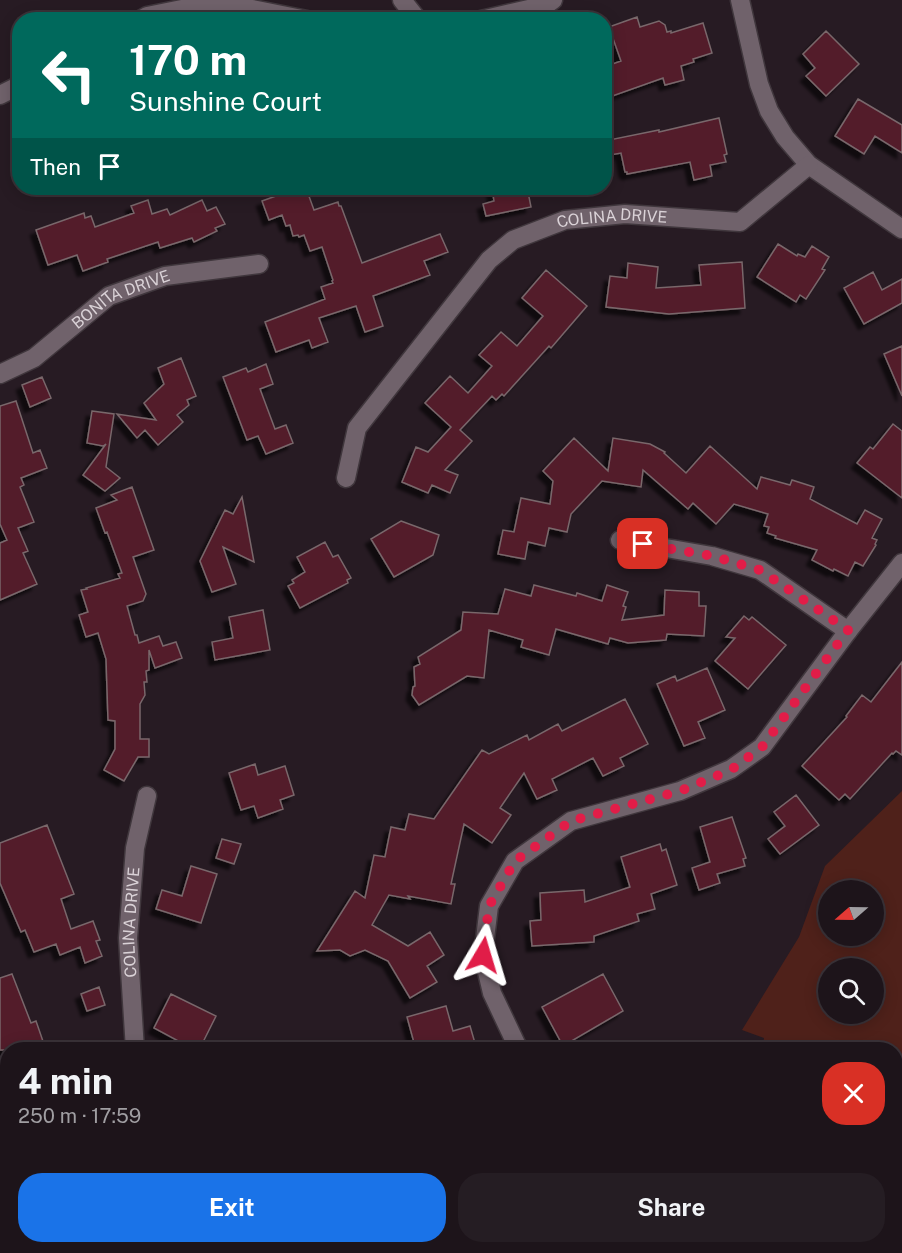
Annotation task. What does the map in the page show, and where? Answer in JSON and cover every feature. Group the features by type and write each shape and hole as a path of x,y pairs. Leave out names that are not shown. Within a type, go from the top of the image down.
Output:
{"street":[{"path":"402,0 412,12"},
{"path":"516,12 546,5 553,0"},
{"path":"740,0 759,84 770,111 785,137 809,165 902,229"},
{"path":"167,12 217,2 267,12"},
{"name":"COLINA DRIVE","path":"346,478 357,428 489,261 513,240 565,220 625,214 740,222 809,165"},
{"name":"BONITA DRIVE","path":"0,374 34,358 109,296 165,276 259,264"},
{"path":"620,540 712,556 760,570 848,630"},
{"path":"515,1042 492,993 483,955 489,906 515,861 571,821 680,791 731,770 762,747 848,630 902,563"},
{"name":"COLINA DRIVE","path":"134,1042 128,938 135,848 147,796"}],"shaded area":[{"path":"902,791 902,1042 763,1042 764,1038 742,1030 799,937 818,885 818,946 884,946 884,880 820,880 825,866"}],"building":[{"path":"637,17 640,27 659,21 665,25 667,32 671,31 671,33 703,23 712,53 693,59 694,62 681,66 684,80 665,85 663,78 612,96 612,64 621,61 612,36 612,26"},
{"path":"826,31 859,64 826,96 806,76 815,68 803,54"},
{"path":"858,99 902,125 902,153 875,136 864,154 835,136"},
{"path":"719,118 727,154 724,155 726,162 710,165 712,176 694,180 690,162 627,174 621,153 612,155 612,139 659,130 659,132"},
{"path":"279,195 309,195 314,210 338,202 362,263 440,234 448,252 424,261 430,275 373,296 383,326 365,332 356,306 319,318 328,342 312,348 309,340 276,352 265,322 325,299 321,287 333,283 333,280 322,247 310,251 304,235 293,236 290,225 286,226 282,215 269,220 262,201"},
{"path":"493,195 529,195 531,207 486,216 483,204 494,201"},
{"path":"148,200 152,214 167,209 170,215 202,200 207,211 216,207 225,224 215,228 217,231 194,242 192,238 160,248 158,242 107,259 108,262 83,271 77,255 48,265 36,230 84,213 85,218 91,216 95,227 134,213 131,206"},
{"path":"778,244 797,256 798,254 805,257 812,246 829,257 822,269 825,270 806,299 800,295 796,302 757,277"},
{"path":"742,262 745,308 669,314 606,307 610,276 627,278 628,263 658,267 656,288 701,285 699,265"},
{"path":"546,270 587,306 551,348 549,346 504,396 502,394 496,400 492,396 460,430 472,441 445,470 458,475 450,493 432,485 428,493 402,482 416,447 428,452 451,427 425,403 450,376 468,393 492,366 479,355 501,332 517,346 543,316 522,298"},
{"path":"873,272 882,290 902,279 902,303 864,324 844,288"},
{"path":"902,346 902,396 884,354"},
{"path":"181,358 196,396 187,400 189,405 177,415 183,422 158,445 145,430 137,438 117,414 156,420 144,403 164,384 158,368"},
{"path":"266,364 273,384 260,389 275,429 286,425 293,443 266,454 258,436 247,440 223,377 246,368 248,372"},
{"path":"42,377 51,398 30,407 22,385"},
{"path":"16,401 33,453 40,450 47,468 21,478 24,485 20,487 34,522 18,528 28,551 23,553 37,584 0,600 0,543 7,540 0,524 0,406"},
{"path":"92,411 114,414 106,467 120,478 105,491 83,475 106,444 103,446 87,443"},
{"path":"893,424 902,431 902,498 857,463 870,447 873,449"},
{"path":"574,438 608,471 613,438 650,444 665,452 686,473 710,446 757,489 761,477 790,485 792,480 814,487 810,499 857,524 865,510 882,519 872,538 877,540 876,545 863,566 855,562 848,576 812,560 817,550 775,538 776,536 767,533 769,527 764,526 768,514 734,504 716,524 693,503 688,509 643,470 641,487 602,481 571,514 567,532 549,528 545,546 528,542 525,559 498,554 503,530 514,532 521,498 550,504 553,481 543,471"},
{"path":"132,487 154,550 133,557 146,594 143,601 127,606 135,635 139,643 159,636 163,646 176,642 182,658 155,668 149,650 149,670 146,671 147,682 144,682 145,695 140,704 140,739 149,739 149,757 138,757 124,781 104,770 115,749 115,721 108,720 106,659 98,633 86,637 79,615 88,612 81,590 120,578 118,574 122,573 96,508 117,500 111,495"},
{"path":"242,497 254,562 223,547 236,584 212,592 200,561 225,510 233,514"},
{"path":"401,521 439,535 433,555 394,577 371,539"},
{"path":"325,542 333,557 338,555 351,578 347,580 348,583 300,608 288,586 294,583 292,580 305,572 297,557"},
{"path":"534,585 576,596 577,593 602,601 607,585 628,592 623,606 626,607 622,620 664,615 665,590 699,592 699,606 706,606 704,636 667,634 666,640 628,643 610,638 608,644 556,629 549,655 521,647 523,640 489,630 484,678 467,676 419,705 412,695 415,686 414,667 420,664 418,657 461,630 463,612 498,614 505,589 531,596"},
{"path":"263,610 270,650 215,660 212,642 233,638 229,617"},
{"path":"744,616 749,620 752,617 786,645 748,689 715,661 735,638 726,637"},
{"path":"902,662 902,755 896,751 892,753 850,799 845,794 839,800 802,766 847,717 862,695 871,702"},
{"path":"707,668 725,710 698,722 705,738 684,746 657,684 675,676 677,681"},
{"path":"625,699 648,744 620,758 624,766 603,776 593,758 552,779 557,790 537,799 524,773 500,808 511,815 492,843 464,824 451,884 455,884 451,904 389,895 372,925 408,946 430,932 444,955 427,966 437,982 410,998 388,961 365,950 350,956 340,950 317,951 355,891 365,898 374,855 385,857 391,827 405,830 409,814 434,819 482,750 489,754 527,735 529,740 558,724 562,731"},
{"path":"255,764 258,775 285,766 294,795 280,800 283,809 258,818 254,806 241,810 229,773"},
{"path":"796,795 819,825 780,854 768,839 785,826 774,812"},
{"path":"732,817 746,858 743,859 745,866 717,874 720,883 699,890 692,868 710,862 700,827"},
{"path":"47,825 74,894 61,899 71,929 93,921 100,940 96,941 102,956 85,963 80,947 60,955 56,944 34,952 25,930 21,932 0,883 0,843"},
{"path":"222,839 241,844 234,864 216,858"},
{"path":"660,844 662,851 666,849 677,885 651,894 655,909 637,914 639,921 594,936 594,942 532,946 530,921 541,920 540,893 584,890 585,902 630,887 621,857"},
{"path":"191,866 217,874 201,923 156,909 162,890 182,896"},
{"path":"12,974 31,1023 36,1021 43,1042 0,1042 0,978"},
{"path":"603,974 623,1011 570,1042 561,1042 542,1007"},
{"path":"99,987 105,1005 87,1011 81,994"},
{"path":"171,994 216,1016 203,1042 180,1042 154,1028"},
{"path":"446,1006 453,1031 470,1026 475,1042 414,1042 407,1017"}],"route":[{"path":"483,955 489,906 515,861 571,821 680,791 731,770 762,747 848,630 760,570 712,556 643,544"}]}
